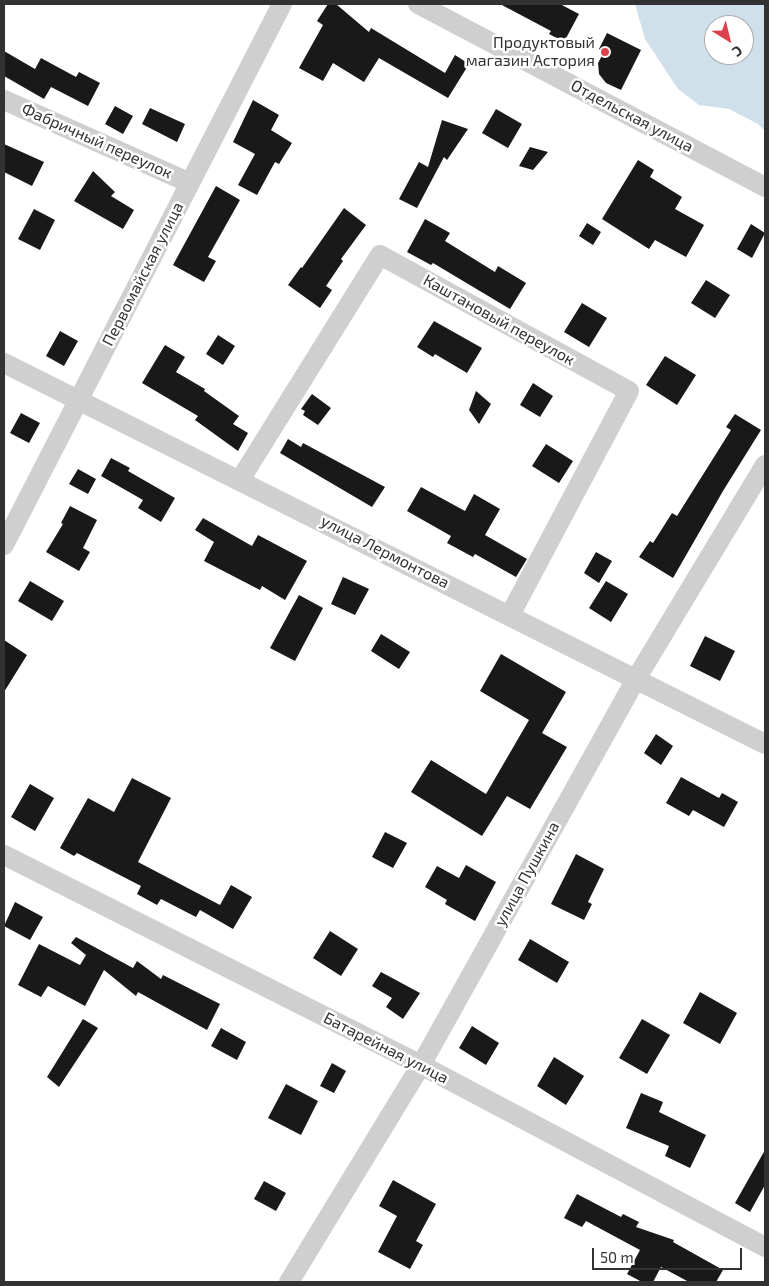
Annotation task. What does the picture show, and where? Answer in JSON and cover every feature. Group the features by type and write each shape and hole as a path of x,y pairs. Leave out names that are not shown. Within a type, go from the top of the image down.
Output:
{"street":[{"name":"Первомайская улица","path":"4,544 282,4"},
{"name":"Отдельская улица","path":"418,4 765,187"},
{"name":"Фабричный переулок","path":"4,100 190,183"},
{"name":"Каштановый переулок","path":"240,480 380,255 628,391 510,615"},
{"name":"улица Лермонтова","path":"4,363 765,744"},
{"name":"улица Пушкина","path":"289,1282 421,1065 636,679 765,465"},
{"name":"Батарейная улица","path":"4,855 421,1065 765,1247"}],"water":[{"path":"635,4 765,4 765,131 758,124 729,109 699,105 678,89 645,39"}],"building":[{"path":"328,4 336,4 369,32 371,28 445,73 455,55 469,64 448,98 379,58 364,82 333,63 323,81 299,68 323,25 317,21"},
{"path":"500,4 560,4 579,14 564,42 549,34 551,31"},
{"path":"607,33 641,50 621,90 606,83 599,74 598,63 604,52 599,49"},
{"path":"4,51 35,69 41,58 76,77 79,72 100,83 88,106 51,87 44,99 4,76"},
{"path":"253,100 279,115 271,130 292,143 279,164 275,162 257,195 238,185 255,154 233,142"},
{"path":"115,106 133,116 123,134 105,124"},
{"path":"150,108 185,124 177,142 142,124"},
{"path":"496,109 522,124 508,148 482,133"},
{"path":"442,120 468,129 447,160 444,157 417,208 399,199 419,162 428,167"},
{"path":"4,144 44,162 32,186 4,172"},
{"path":"530,147 548,152 533,170 519,166"},
{"path":"638,160 654,170 650,177 682,197 675,209 704,225 686,257 655,240 649,249 602,219"},
{"path":"93,171 115,192 111,196 134,210 123,229 74,201"},
{"path":"216,186 240,200 208,257 216,261 204,282 173,265"},
{"path":"344,208 366,225 341,259 343,261 326,286 332,290 320,308 288,285"},
{"path":"34,209 55,220 40,250 18,239"},
{"path":"425,219 450,233 445,241 495,272 498,266 526,283 510,309 433,263 431,265 407,252"},
{"path":"587,223 601,232 593,245 579,236"},
{"path":"751,224 765,233 752,258 737,249"},
{"path":"706,280 730,295 715,318 691,303"},
{"path":"582,303 607,318 589,347 564,332"},
{"path":"434,321 482,348 467,373 435,354 433,357 417,347"},
{"path":"60,331 78,341 64,366 46,356"},
{"path":"218,335 235,346 223,365 206,354"},
{"path":"165,345 185,357 176,372 205,389 204,391 239,416 233,424 248,433 238,451 195,420 198,416 142,383"},
{"path":"665,356 696,375 677,405 646,385"},
{"path":"533,383 553,396 540,417 520,405"},
{"path":"476,391 491,404 479,424 469,410"},
{"path":"312,394 331,408 318,425 303,415 305,411 301,409"},
{"path":"21,413 40,423 29,443 10,433"},
{"path":"735,414 761,430 673,578 639,557 650,541 653,543 672,513 677,516 731,430 726,427"},
{"path":"288,439 301,447 303,443 385,487 372,507 280,453"},
{"path":"546,444 573,461 559,483 532,466"},
{"path":"111,458 130,468 128,471 175,498 161,522 138,508 143,500 101,476"},
{"path":"78,469 96,479 88,494 69,484"},
{"path":"421,487 465,511 474,494 500,509 485,535 527,559 516,577 475,554 473,557 447,543 451,536 407,511"},
{"path":"70,506 97,520 83,548 90,552 79,571 46,552 63,524 61,523"},
{"path":"203,518 252,546 258,535 307,561 285,600 262,586 260,590 204,561 214,542 195,530"},
{"path":"596,552 612,561 599,583 584,573"},
{"path":"343,577 369,589 355,615 331,604"},
{"path":"30,581 64,601 52,621 18,601"},
{"path":"606,581 628,594 611,622 589,608"},
{"path":"299,595 323,608 295,661 270,648"},
{"path":"381,634 410,652 399,669 371,651"},
{"path":"705,636 735,651 720,681 690,666"},
{"path":"4,640 27,655 4,692"},
{"path":"501,654 566,692 542,733 567,747 530,809 507,796 482,836 411,792 431,760 486,794 529,720 480,691"},
{"path":"656,734 673,746 661,765 644,753"},
{"path":"681,777 719,798 722,793 738,802 724,827 693,810 689,816 666,803"},
{"path":"132,778 171,798 138,862 220,905 231,885 252,897 233,929 200,910 196,917 161,899 157,905 137,894 141,886 77,853 74,856 60,848 88,798 114,812"},
{"path":"30,784 54,798 35,831 11,817"},
{"path":"385,832 407,843 393,868 372,857"},
{"path":"576,854 604,869 588,902 592,904 584,920 551,904"},
{"path":"466,865 496,882 475,921 445,904 447,900 425,887 437,866 459,878"},
{"path":"15,902 43,917 30,940 4,926"},
{"path":"330,931 358,949 341,976 313,958"},
{"path":"76,937 133,968 137,961 161,979 163,975 220,1004 207,1030 138,992 136,996 104,970 85,1006 48,986 41,997 18,985 39,944 80,965 86,955 71,943"},
{"path":"530,939 569,962 557,983 518,960"},
{"path":"381,972 420,993 403,1019 386,1007 392,998 372,986"},
{"path":"700,992 737,1013 720,1044 683,1023"},
{"path":"83,1019 98,1028 59,1087 47,1077"},
{"path":"642,1019 670,1035 647,1074 619,1058"},
{"path":"472,1026 499,1043 486,1065 459,1048"},
{"path":"221,1028 246,1042 237,1060 211,1046"},
{"path":"554,1057 584,1076 566,1105 537,1086"},
{"path":"332,1063 346,1071 334,1093 320,1086"},
{"path":"286,1084 318,1101 301,1135 268,1118"},
{"path":"641,1093 663,1102 659,1112 706,1135 690,1168 665,1156 669,1146 626,1128"},
{"path":"765,1150 765,1185 750,1212 735,1203"},
{"path":"393,1180 436,1204 416,1241 423,1245 410,1269 378,1252 397,1216 379,1206"},
{"path":"264,1181 286,1193 276,1211 254,1199"},
{"path":"577,1194 621,1217 623,1214 639,1222 636,1227 674,1240 673,1242 723,1270 716,1282 689,1282 661,1267 653,1282 642,1282 627,1274 640,1250 586,1221 582,1227 564,1218"}],"place":[{"name":"Продуктовый магазин Астория","path":"605,52"}]}
